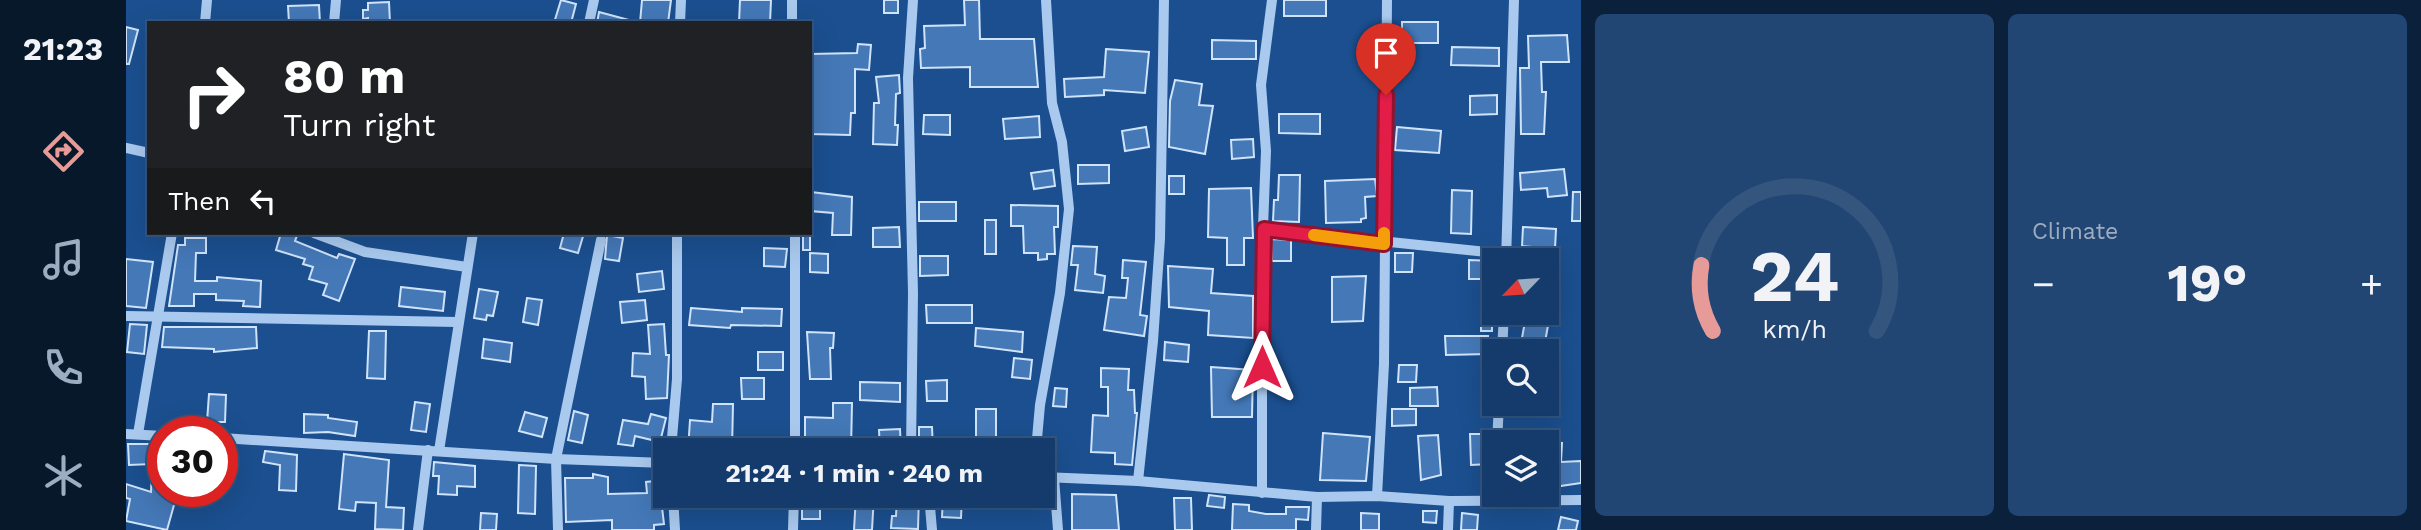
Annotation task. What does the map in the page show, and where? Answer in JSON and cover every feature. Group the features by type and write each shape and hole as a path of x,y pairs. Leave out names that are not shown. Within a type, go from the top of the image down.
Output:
{"street":[{"path":"205,21 207,0"},
{"path":"334,21 336,0"},
{"path":"589,21 594,0"},
{"path":"680,21 681,0"},
{"path":"792,0 792,21"},
{"path":"911,438 913,293 908,78 914,0"},
{"path":"1037,438 1040,405 1060,293 1069,209 1062,142 1052,103 1046,0"},
{"path":"1138,481 1153,341 1160,239 1164,0"},
{"path":"1262,493 1266,151 1261,85 1272,0"},
{"path":"1377,496 1384,364 1387,0"},
{"path":"1506,248 1514,0"},
{"path":"126,148 147,153"},
{"path":"1264,229 1482,254"},
{"path":"132,434 172,235"},
{"path":"319,235 365,252 467,267"},
{"path":"418,530 473,235"},
{"path":"672,438 677,379 677,235"},
{"path":"795,235 795,438"},
{"path":"558,530 556,459 601,240"},
{"path":"126,316 157,319 250,316 340,322 457,322"},
{"path":"238,439 653,463"},
{"path":"1055,477 1138,481 1317,497 1377,496 1449,501 1482,498"},
{"path":"1315,530 1317,497"},
{"path":"1559,499 1581,500"},
{"path":"1448,530 1449,501"},
{"path":"674,508 675,530"},
{"path":"793,530 794,508"},
{"path":"930,508 932,530"},
{"path":"1054,508 1058,530"}],"building":[{"path":"561,0 576,4 572,21 555,21"},
{"path":"642,0 671,0 668,21 640,21"},
{"path":"740,0 771,0 770,21 739,21"},
{"path":"884,0 898,0 898,13 884,13"},
{"path":"964,0 979,0 980,39 1034,39 1038,87 970,87 970,67 921,68 920,49 925,48 924,26 965,25"},
{"path":"1284,0 1326,0 1326,16 1284,16"},
{"path":"389,2 390,21 363,19 363,10 368,10 368,3"},
{"path":"319,5 320,21 289,21 288,6"},
{"path":"599,12 629,20 629,21 597,21"},
{"path":"1402,22 1438,22 1438,43 1402,43"},
{"path":"126,27 138,30 129,64 126,64"},
{"path":"1567,35 1569,62 1541,62 1542,92 1546,92 1544,134 1521,134 1520,68 1529,68 1528,36"},
{"path":"1212,40 1256,41 1256,59 1212,59"},
{"path":"858,44 871,45 869,70 855,69 855,113 851,113 850,135 812,134 812,54 857,53"},
{"path":"1452,47 1499,48 1499,66 1451,65"},
{"path":"1106,49 1149,52 1145,93 1104,90 1104,95 1065,97 1064,79 1104,77"},
{"path":"899,75 900,93 896,94 895,125 898,125 897,145 873,144 874,103 879,103 876,77"},
{"path":"1175,80 1202,84 1199,105 1213,106 1205,154 1169,147 1170,101"},
{"path":"1497,95 1497,114 1470,115 1470,96"},
{"path":"1279,114 1320,114 1320,134 1279,133"},
{"path":"924,115 950,115 950,135 923,134"},
{"path":"1039,116 1040,137 1005,139 1003,119"},
{"path":"1146,127 1149,147 1125,151 1122,131"},
{"path":"1397,127 1441,131 1439,153 1395,150"},
{"path":"1253,139 1254,157 1232,159 1231,140"},
{"path":"1078,165 1109,165 1109,183 1078,184"},
{"path":"1564,169 1567,195 1548,197 1547,188 1521,190 1520,173"},
{"path":"1053,170 1055,186 1034,189 1031,173"},
{"path":"1279,175 1300,175 1299,222 1273,221 1274,200 1278,200"},
{"path":"1169,176 1184,176 1184,194 1169,194"},
{"path":"1375,179 1377,196 1365,197 1366,218 1361,219 1361,222 1326,223 1325,181"},
{"path":"1251,188 1253,238 1244,238 1244,265 1227,265 1227,238 1208,237 1209,189"},
{"path":"1452,190 1472,191 1471,234 1451,233"},
{"path":"812,192 852,197 851,235 832,235 833,213 812,211"},
{"path":"1573,192 1581,192 1581,221 1572,221"},
{"path":"919,202 956,202 956,221 919,221"},
{"path":"1011,205 1058,206 1058,227 1054,227 1055,254 1047,254 1047,259 1038,260 1038,253 1024,253 1023,226 1011,226"},
{"path":"985,220 996,220 996,254 985,254"},
{"path":"899,227 900,247 873,247 873,228"},
{"path":"1523,227 1556,229 1555,248 1522,246"},
{"path":"280,235 297,235 295,241 337,258 339,254 355,259 339,301 323,295 327,284 309,279 313,267 303,264 305,259 276,250"},
{"path":"563,235 583,235 578,253 560,248"},
{"path":"607,235 623,238 619,261 605,259"},
{"path":"803,235 810,235 810,250 803,250"},
{"path":"185,238 206,238 206,253 196,253 195,281 217,281 217,277 261,281 260,307 243,306 244,301 216,300 216,294 194,294 194,306 169,306 178,245 185,245"},
{"path":"1271,239 1291,240 1291,261 1272,261"},
{"path":"1073,246 1097,247 1095,274 1105,276 1103,293 1075,290 1078,265 1071,265"},
{"path":"764,248 787,249 785,267 764,266"},
{"path":"810,253 828,254 828,273 810,272"},
{"path":"1395,253 1413,253 1412,272 1395,272"},
{"path":"920,256 948,256 948,275 920,276"},
{"path":"126,259 153,262 146,308 126,306"},
{"path":"1123,260 1146,262 1140,315 1147,316 1144,336 1104,330 1109,297 1126,298 1128,278 1122,278"},
{"path":"1469,260 1482,261 1482,279 1469,279"},
{"path":"1168,266 1213,269 1211,293 1253,296 1253,338 1208,335 1209,311 1169,307"},
{"path":"662,271 664,289 639,292 637,274"},
{"path":"1366,276 1363,321 1332,322 1332,277"},
{"path":"401,287 445,292 443,311 399,306"},
{"path":"479,289 498,292 493,316 487,315 486,320 474,318"},
{"path":"527,298 542,300 538,325 523,322"},
{"path":"645,300 647,320 622,323 620,302"},
{"path":"926,305 972,305 972,323 927,323"},
{"path":"691,308 742,312 742,308 782,309 781,326 731,325 730,328 689,325"},
{"path":"1482,313 1482,326 1492,326 1492,331 1481,331"},
{"path":"130,324 147,325 144,354 127,352"},
{"path":"664,324 666,355 669,355 667,398 646,399 645,377 632,376 633,353 650,354 648,325"},
{"path":"1524,326 1548,326 1546,339 1522,338"},
{"path":"164,327 256,327 257,348 214,352 214,349 162,347"},
{"path":"976,328 1023,332 1022,352 975,346"},
{"path":"369,331 386,331 385,379 367,378"},
{"path":"807,332 834,333 833,348 830,348 831,379 810,379"},
{"path":"1445,336 1488,336 1488,339 1482,339 1482,354 1446,355"},
{"path":"484,339 512,343 510,362 482,358"},
{"path":"1165,342 1189,345 1188,362 1164,360"},
{"path":"758,352 783,352 783,370 758,370"},
{"path":"1014,358 1032,360 1030,379 1012,377"},
{"path":"1399,365 1417,365 1416,382 1398,382"},
{"path":"1211,367 1253,370 1252,417 1212,417"},
{"path":"1101,368 1129,369 1128,390 1134,390 1137,413 1132,465 1115,464 1115,453 1091,452 1093,415 1108,416 1108,387 1101,387"},
{"path":"741,378 764,378 764,399 742,399"},
{"path":"947,380 947,401 927,401 926,381"},
{"path":"860,382 900,383 900,402 860,400"},
{"path":"1437,387 1438,406 1410,406 1410,388"},
{"path":"1055,388 1067,389 1066,407 1053,406"},
{"path":"209,394 226,395 225,416 207,416"},
{"path":"415,402 430,404 426,432 411,430"},
{"path":"833,403 852,403 851,438 805,438 805,417 833,418"},
{"path":"713,404 733,404 732,438 689,438 690,420 712,422"},
{"path":"976,409 996,409 996,438 976,438"},
{"path":"1392,409 1416,409 1416,425 1392,426"},
{"path":"574,411 588,415 582,443 568,440"},
{"path":"525,412 547,418 542,437 519,431"},
{"path":"304,414 328,415 328,418 357,422 355,436 328,432 304,433"},
{"path":"651,414 666,418 661,438 653,438 653,440 635,436 633,446 618,444 623,420 648,424"},
{"path":"919,427 932,427 932,438 919,438"},
{"path":"900,429 900,438 879,438 879,430"},
{"path":"1323,433 1370,437 1366,481 1320,480"},
{"path":"1470,434 1482,434 1482,464 1471,465"},
{"path":"1438,435 1441,475 1421,480 1418,436"},
{"path":"1559,443 1562,443 1561,462 1581,461 1581,483 1559,486"},
{"path":"128,444 147,444 147,464 129,465"},
{"path":"265,451 297,455 296,491 279,490 280,465 263,462"},
{"path":"344,454 389,460 386,507 404,508 403,530 375,529 376,503 356,502 355,511 339,509"},
{"path":"434,462 475,466 475,487 457,486 457,495 438,494 439,476 433,476"},
{"path":"519,465 536,466 535,514 518,513"},
{"path":"593,474 608,477 608,494 647,493 646,482 653,481 653,508 662,508 664,524 654,525 654,530 612,530 612,520 566,522 565,478 593,478"},
{"path":"126,484 147,491 147,507 173,507 167,530 126,521 130,499 126,498"},
{"path":"1072,494 1116,495 1119,530 1072,530"},
{"path":"1209,495 1225,497 1224,508 1207,506"},
{"path":"1174,498 1191,498 1192,530 1175,530"},
{"path":"1233,504 1249,505 1249,511 1266,514 1286,514 1286,507 1309,507 1308,520 1296,519 1296,530 1232,530"},
{"path":"802,508 820,508 820,519 802,519"},
{"path":"855,508 873,508 872,530 854,530"},
{"path":"896,508 919,508 918,529 891,528 892,516 896,516"},
{"path":"942,508 961,508 961,518 942,517"},
{"path":"1423,511 1437,511 1436,523 1423,522"},
{"path":"481,513 497,514 496,530 480,530"},
{"path":"1361,513 1379,514 1379,530 1361,530"},
{"path":"1462,513 1478,515 1477,530 1461,530"},
{"path":"1561,517 1578,521 1576,530 1558,530"}],"slow traffic":[{"path":"1314,235 1384,244 1384,233"}],"route":[{"path":"1262,367 1264,229 1384,244 1386,95"}]}
